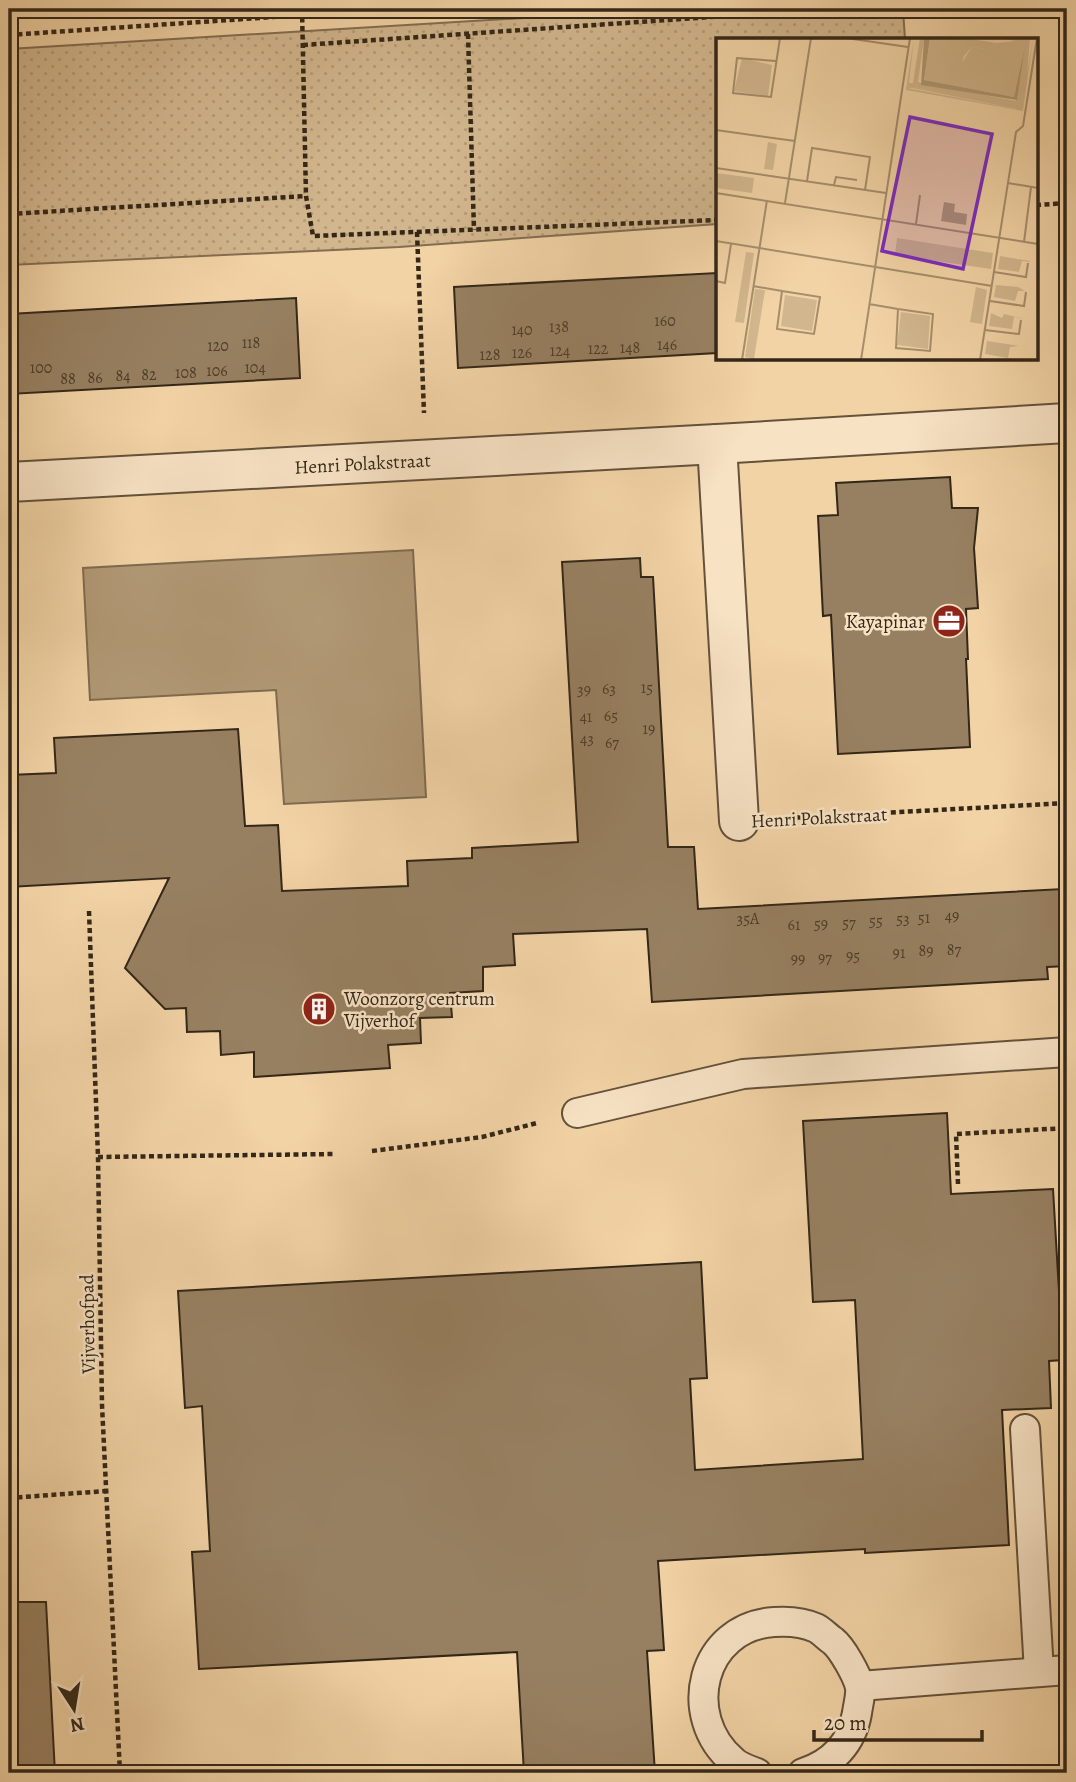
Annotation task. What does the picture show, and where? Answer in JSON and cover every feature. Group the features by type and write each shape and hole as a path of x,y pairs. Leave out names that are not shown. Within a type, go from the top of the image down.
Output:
{"street":[{"name":"Henri Polakstraat","path":"9,482 1067,423"},
{"name":"Henri Polakstraat","path":"716,444 739,821"}],"lane":[{"path":"577,1113 743,1074 1067,1052"},
{"path":"1025,1429 1039,1672"},
{"path":"757,1773 734,1763 714,1741 702,1710 704,1683 715,1655 736,1634 759,1623 791,1621 815,1628 840,1647 860,1686 855,1726 840,1751 819,1768 803,1773"},
{"path":"860,1686 1067,1670"}],"path":[{"path":"303,45 828,9"},
{"path":"9,35 302,12 306,196 313,236 716,220"},
{"path":"468,34 474,230"},
{"path":"9,214 306,196"},
{"path":"1038,205 1067,203"},
{"path":"417,232 426,459"},
{"name":"Henri Polakstraat","path":"739,821 1067,803"},
{"name":"Vijverhofpad","path":"89,911 106,1491 120,1773"},
{"path":"372,1151 482,1137 577,1113"},
{"path":"958,1184 956,1134 1067,1128"},
{"path":"98,1157 336,1154"},
{"path":"9,1498 106,1491"}],"shaded area":[{"path":"672,9 903,9 905,38 716,38 716,224 399,247 9,265 9,49"},
{"path":"413,550 426,797 284,804 276,690 90,700 83,568"}],"building":[{"path":"716,273 716,353 458,368 454,287"},
{"path":"296,298 300,378 9,394 9,314"},
{"path":"950,477 952,508 978,508 974,548 978,608 966,609 970,747 838,754 831,615 823,616 818,516 838,515 836,483"},
{"path":"640,558 641,577 653,577 668,847 694,847 698,909 1063,889 1067,966 1047,967 1048,979 652,1002 647,929 513,934 515,965 483,967 483,991 450,993 452,1017 420,1018 421,1043 388,1045 390,1068 254,1077 254,1052 221,1055 220,1031 187,1032 186,1008 165,1009 125,968 169,878 9,887 9,775 56,773 54,738 238,729 245,826 278,825 282,891 408,886 407,861 472,858 472,848 578,842 562,562"},
{"path":"947,1113 951,1194 1053,1189 1063,1360 1049,1361 1051,1408 1002,1410 1009,1545 865,1553 865,1549 658,1561 664,1650 647,1651 655,1773 524,1773 517,1652 199,1669 192,1552 210,1551 202,1406 185,1408 178,1291 701,1262 707,1378 690,1379 695,1470 863,1459 855,1300 813,1302 803,1121"},
{"path":"9,1602 46,1602 55,1773 9,1773"}],"place":[{"name":"Kayapinar","path":"949,621"},
{"name":"Woonzorg centrum Vijverhof","path":"319,1009"}]}
